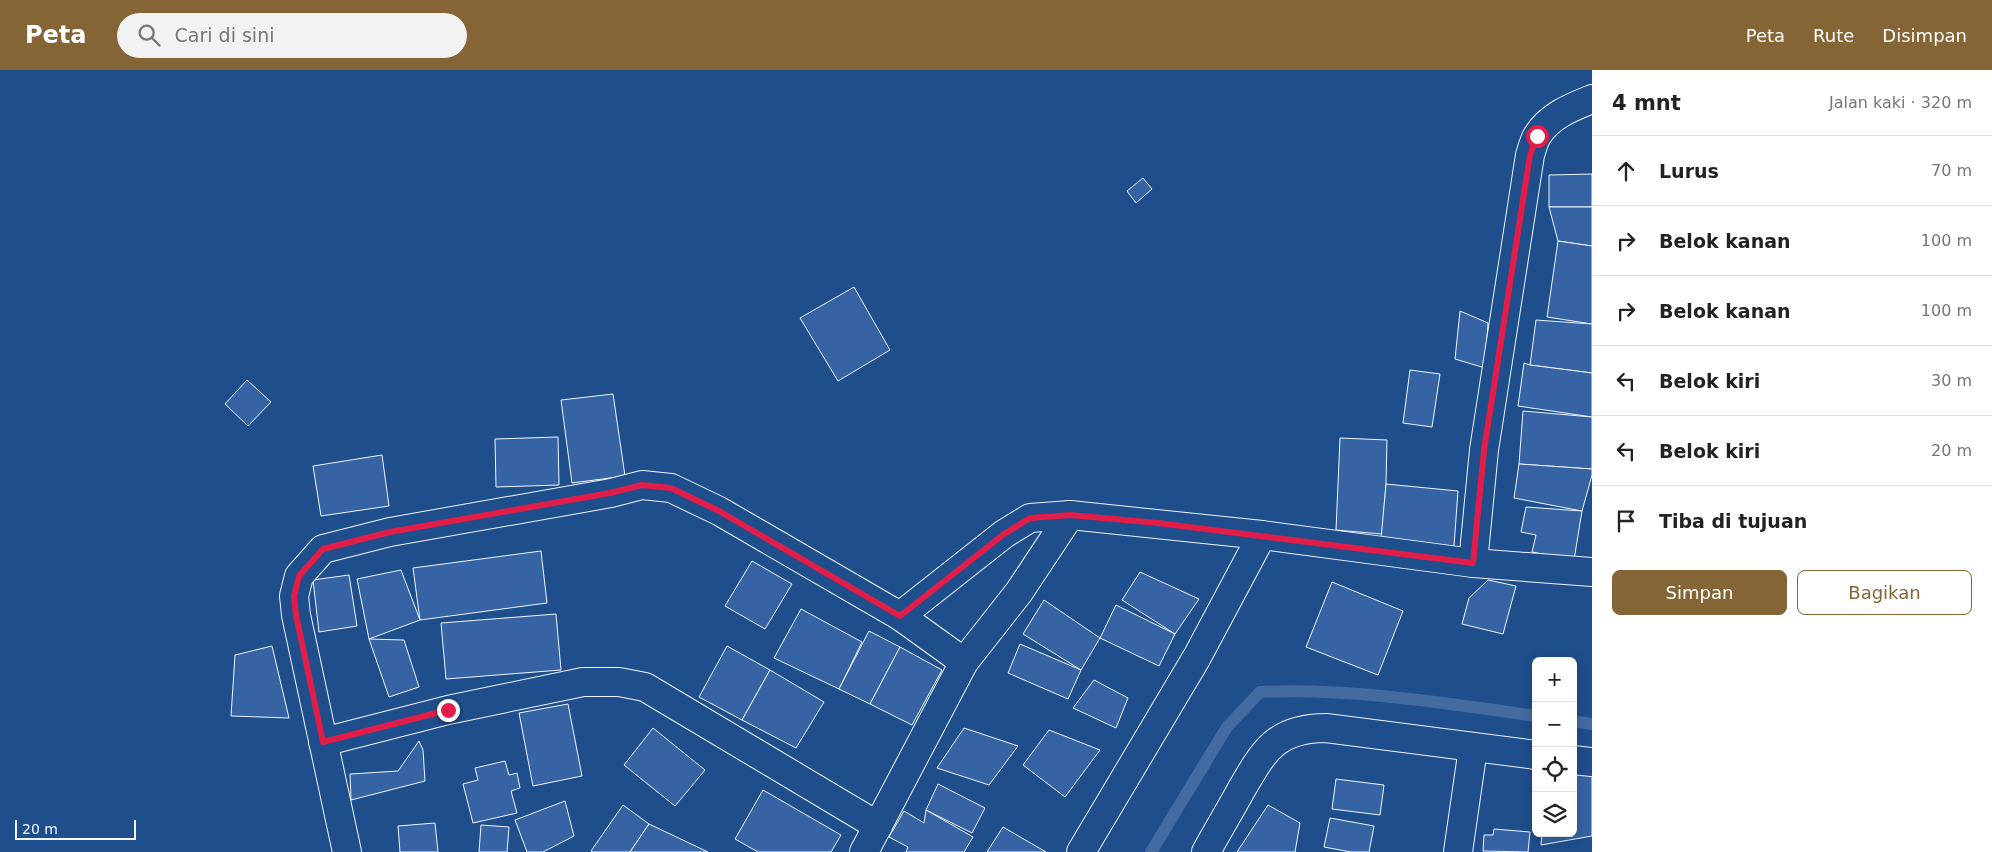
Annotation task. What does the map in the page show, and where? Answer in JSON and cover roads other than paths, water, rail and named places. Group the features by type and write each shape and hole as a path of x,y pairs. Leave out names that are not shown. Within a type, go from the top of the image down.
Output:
{"street":[{"path":"1473,563 1484,450 1530,155 1537,136 1547,124 1564,111 1592,99"},
{"path":"347,852 296,615 294,596 299,576 323,549 390,532 610,493 642,485 671,488 719,511 900,616 964,662"},
{"path":"900,616 1004,534 1030,518 1070,515 1262,535 1473,563 1592,572"},
{"path":"864,852 964,662 1019,592 1070,515"},
{"path":"1081,852 1197,657 1262,535"},
{"path":"323,742 448,710 583,682 619,682 645,687 878,826"},
{"path":"1206,852 1259,758 1273,744 1290,734 1306,728 1326,728 1532,755"},
{"path":"1458,852 1473,748"},
{"path":"1577,760 1592,762"}],"waterway":[{"path":"1151,852 1227,727 1260,692 1294,691 1364,694 1532,715"},
{"path":"1577,722 1592,724"}]}
